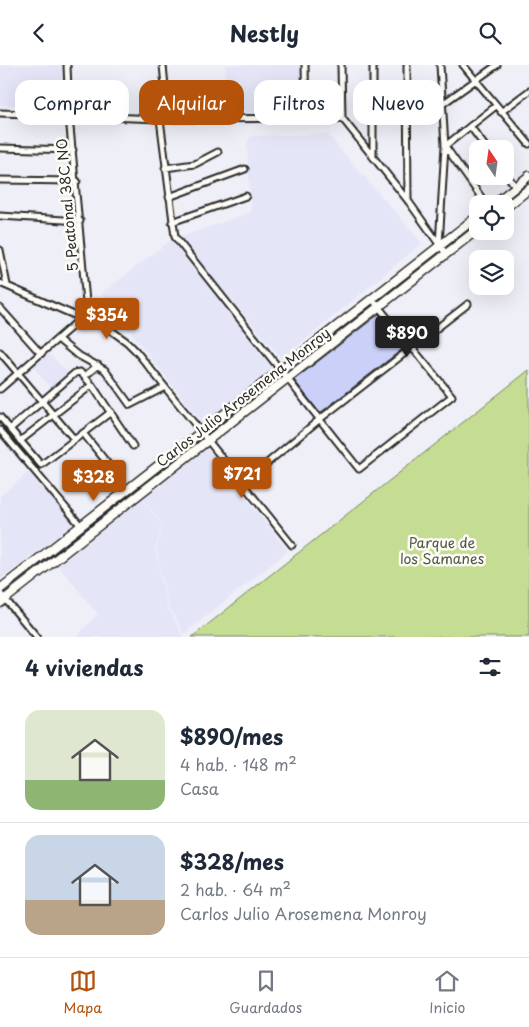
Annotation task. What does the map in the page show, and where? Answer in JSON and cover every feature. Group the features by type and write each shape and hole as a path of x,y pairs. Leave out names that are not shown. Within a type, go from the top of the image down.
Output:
{"main road":[{"path":"506,195 529,176"},
{"path":"514,201 529,189"},
{"name":"Carlos Julio Arosemena Monroy","path":"0,589 469,224"},
{"name":"Carlos Julio Arosemena Monroy","path":"2,599 469,236"}],"street":[{"name":"5 Peatonal 38C NO","path":"67,65 68,80"},
{"path":"163,65 164,80"},
{"path":"306,65 306,80"},
{"path":"341,65 341,80"},
{"path":"372,65 374,158"},
{"path":"407,65 408,202"},
{"path":"440,65 440,80"},
{"path":"462,65 529,144"},
{"path":"443,104 497,65"},
{"path":"501,112 529,91"},
{"path":"445,146 496,106"},
{"path":"0,113 15,114"},
{"path":"343,119 446,254"},
{"name":"5 Peatonal 38C NO","path":"70,125 77,181 87,313"},
{"path":"161,125 175,237 358,469 452,395 372,299"},
{"path":"440,245 445,146 443,125"},
{"path":"470,126 480,140"},
{"path":"445,146 480,195"},
{"path":"0,148 73,149"},
{"path":"166,168 192,164 218,152"},
{"path":"169,197 244,169"},
{"path":"0,180 77,181"},
{"path":"172,223 246,196"},
{"path":"0,216 80,221"},
{"path":"0,251 7,285"},
{"path":"0,283 81,318"},
{"path":"242,484 320,419 468,304"},
{"path":"0,308 41,354"},
{"path":"0,389 87,313 127,342 292,545"},
{"path":"59,339 76,354 104,370 130,405 165,387"},
{"path":"0,351 74,439"},
{"path":"85,376 98,365"},
{"path":"10,429 75,373 80,372 92,385 133,446"},
{"path":"20,441 92,385"},
{"path":"0,417 41,465 111,412"},
{"path":"0,430 81,526"},
{"path":"83,433 108,464"},
{"path":"2,599 37,637"}],"shaded area":[{"path":"0,65 62,65 62,80 15,80 15,105 0,105"},
{"path":"225,65 302,65 302,80 254,80 254,113 244,113 244,80 225,80"},
{"path":"327,134 422,243 282,359 179,238 251,212 247,140 252,136"},
{"path":"171,240 273,369 202,423 101,294"},
{"path":"48,353 70,374 52,390 33,366"},
{"path":"207,448 288,551 184,634 171,610 169,610 156,550 163,526 143,499"},
{"path":"29,472 75,523 0,580 0,496"},
{"path":"142,499 162,526 155,550 168,611 170,611 183,637 76,637 98,614 58,566"}],"green space":[{"name":"Parque de los Samanes","path":"529,370 529,637 192,637"}],"building":[{"path":"379,314 405,347 320,413 294,380"}]}
